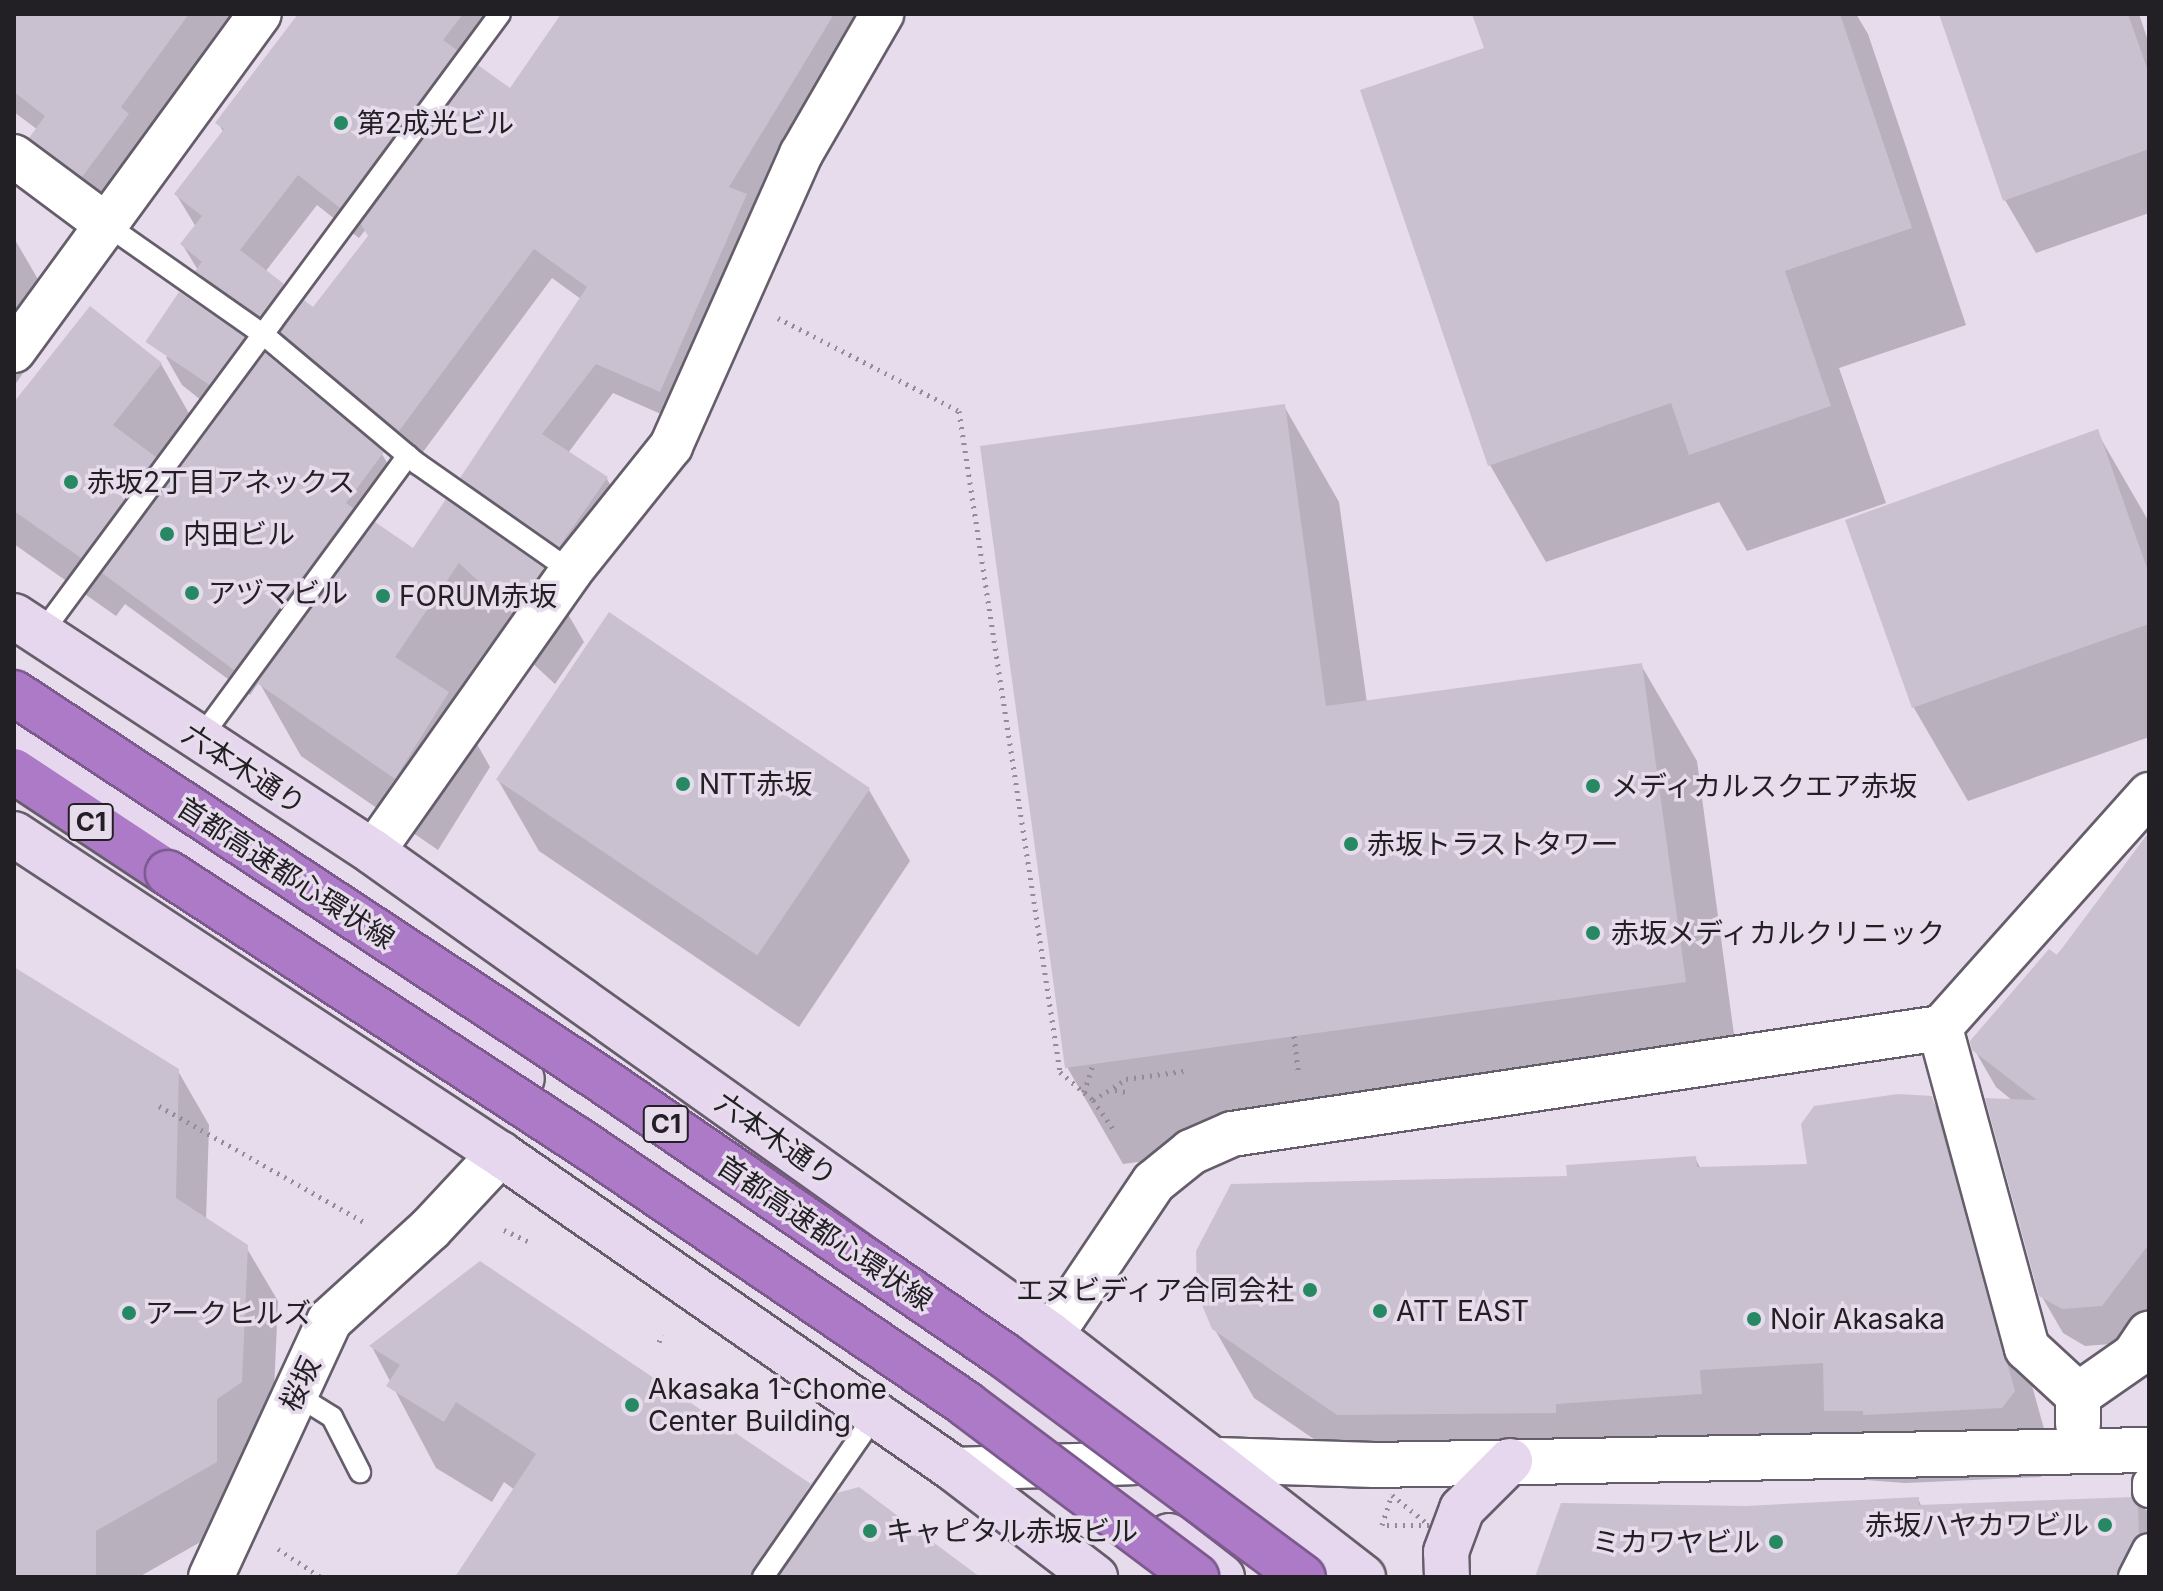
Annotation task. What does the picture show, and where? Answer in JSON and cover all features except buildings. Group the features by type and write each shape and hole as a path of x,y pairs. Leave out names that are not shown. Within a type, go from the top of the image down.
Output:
{"highway":[{"name":"首都高速都心環状線","path":"14,693 602,1080 888,1276 1303,1577"},
{"name":"C1","path":"14,771 575,1138 914,1369 1196,1577"}],"main road":[{"name":"六本木通り","path":"28,625 373,852 1051,1335 1217,1460 1363,1577"},
{"path":"14,728 1076,1465 1222,1577"},
{"path":"14,753 319,957 381,1076"},
{"path":"14,834 500,1154 876,1414 954,1469 1079,1571"},
{"path":"1447,1577 1446,1552 1462,1509 1510,1461"}],"street":[{"path":"14,351 104,223 260,14"},
{"path":"373,852 571,571 671,446 801,154 882,14"},
{"path":"14,156 104,223"},
{"path":"1051,1335 1154,1182 1191,1152 1232,1134 1940,1028 2149,794"},
{"path":"1940,1028 2027,1348 2078,1395 2078,1451"},
{"name":"桜坂","path":"211,1577 330,1320 430,1229 500,1154"},
{"path":"2078,1395 2134,1356 2149,1334"},
{"path":"954,1469 1217,1460 1510,1461 2149,1450"},
{"path":"2149,1483 2149,1491"},
{"path":"2135,1577 2149,1550"}],"lane":[{"path":"28,625 264,335 500,14"},
{"path":"104,223 264,335 408,455 571,571"},
{"path":"199,740 408,455"},
{"path":"295,1394 332,1417 360,1472"},
{"path":"763,1577 876,1414"}],"path":[{"path":"770,313 959,411 1060,1072 1093,1100 1113,1129"},
{"path":"1294,1036 1299,1081"},
{"path":"1084,1092 1093,1065"},
{"path":"1093,1100 1126,1079 1183,1071"},
{"path":"1114,1089 1130,1093"},
{"path":"159,1106 378,1230"},
{"path":"504,1230 528,1241"},
{"path":"659,1342 662,1335"},
{"path":"271,1545 321,1577"}],"place":[{"name":"第2成光ビル","path":"341,123"},
{"name":"赤坂2丁目アネックス","path":"71,482"},
{"name":"内田ビル","path":"167,534"},
{"name":"アヅマビル","path":"192,593"},
{"name":"FORUM赤坂","path":"383,596"},
{"name":"NTT赤坂","path":"683,784"},
{"name":"メディカルスクエア赤坂","path":"1593,786"},
{"name":"赤坂トラストタワー","path":"1351,844"},
{"name":"赤坂メディカルクリニック","path":"1593,933"},
{"name":"エヌビディア合同会社","path":"1310,1290"},
{"name":"ATT EAST","path":"1380,1311"},
{"name":"アークヒルズ","path":"129,1313"},
{"name":"Noir Akasaka","path":"1754,1319"},
{"name":"Akasaka 1-Chome Center Building","path":"632,1405"},
{"name":"赤坂ハヤカワビル","path":"2105,1525"},
{"name":"キャピタル赤坂ビル","path":"870,1531"},
{"name":"ミカワヤビル","path":"1776,1542"}]}
